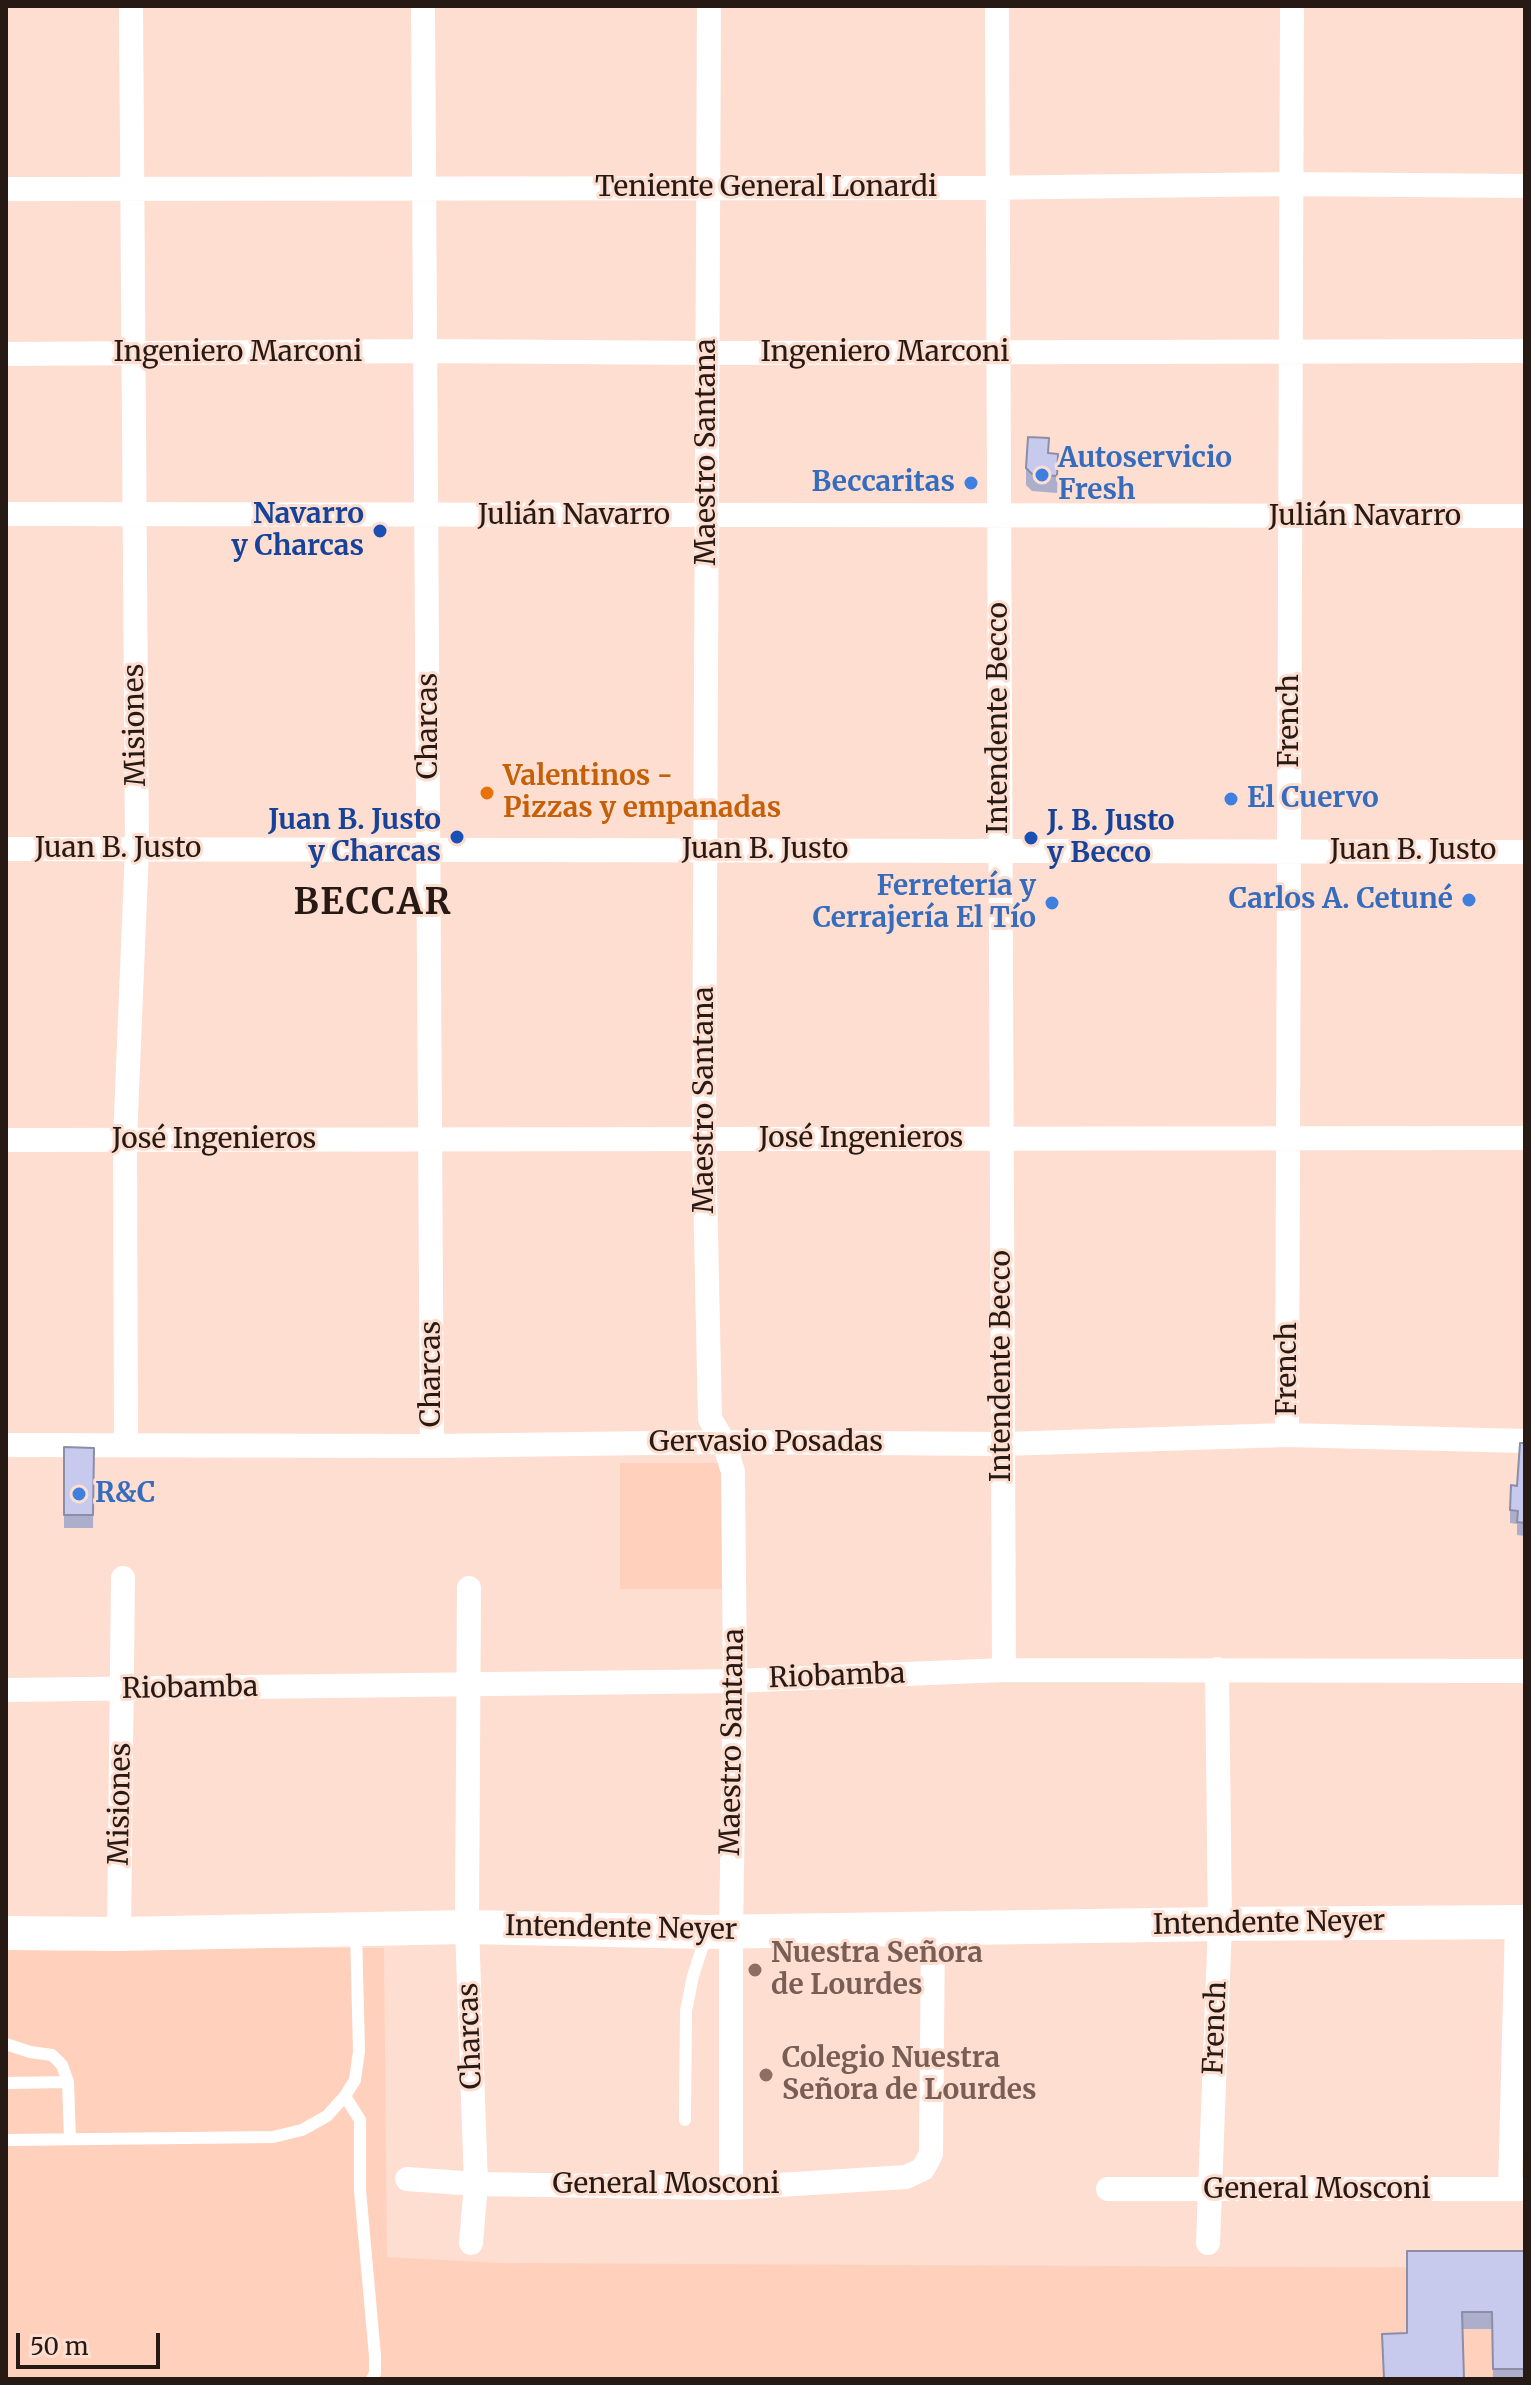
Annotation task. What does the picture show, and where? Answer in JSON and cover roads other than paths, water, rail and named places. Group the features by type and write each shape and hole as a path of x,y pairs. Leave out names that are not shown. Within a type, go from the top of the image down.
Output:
{"street":[{"name":"Misiones","path":"126,1443 125,1140 137,849 131,6"},
{"name":"Charcas","path":"423,6 432,1446"},
{"name":"Maestro Santana","path":"709,6 704,1139 710,1419 724,1442 733,1472 735,1681 719,1932 731,2188"},
{"name":"Intendente Becco","path":"997,6 1004,1670"},
{"name":"French","path":"1287,1435 1292,6"},
{"name":"Teniente General Lonardi","path":"6,189 997,188 1291,184 1525,186"},
{"name":"Ingeniero Marconi","path":"6,354 1525,351"},
{"name":"Julián Navarro","path":"6,514 1525,516"},
{"name":"Juan B. Justo","path":"6,849 1525,852"},
{"name":"José Ingenieros","path":"6,1140 1525,1138"},
{"name":"Gervasio Posadas","path":"6,1445 1003,1444 1287,1435 1525,1441"},
{"name":"Misiones","path":"119,1934 123,1578"},
{"name":"Charcas","path":"469,1588 467,1927 476,2184 471,2243"},
{"name":"French","path":"1208,2243 1220,1924 1217,1669"},
{"name":"Riobamba","path":"6,1690 735,1681 1004,1670 1525,1671"},
{"name":"Intendente Neyer","path":"6,1933 119,1934 467,1927 719,1932 1521,1922"},
{"path":"1518,2189 1521,1922"},
{"name":"General Mosconi","path":"407,2179 476,2184 731,2188 906,2177 923,2169 931,2154 933,1929"},
{"name":"General Mosconi","path":"1108,2189 1518,2189"}],"lane":[{"path":"6,2140 273,2137 302,2130 327,2116 355,2080 359,2051 356,1929"},
{"path":"685,2120 687,2002 719,1932"},
{"path":"6,2044 52,2055 62,2065 68,2082 70,2139"},
{"path":"6,2083 68,2082"},
{"path":"345,2096 360,2120 360,2190 375,2356 372,2379"}],"place":[{"name":"Autoservicio Fresh","path":"1042,475"},
{"name":"Beccaritas","path":"971,483"},
{"name":"Navarro y Charcas","path":"380,531"},
{"name":"Valentinos - Pizzas y empanadas","path":"487,793"},
{"name":"El Cuervo","path":"1231,799"},
{"name":"Juan B. Justo y Charcas","path":"457,837"},
{"name":"J. B. Justo y Becco","path":"1031,838"},
{"name":"Carlos A. Cetuné","path":"1469,900"},
{"name":"Ferretería y Cerrajería El Tío","path":"1052,903"},
{"name":"R&C","path":"79,1494"},
{"name":"Nuestra Señora de Lourdes","path":"755,1970"},
{"name":"Colegio Nuestra Señora de Lourdes","path":"766,2075"}],"district":[{"name":"BECCAR","path":"373,904"}]}
